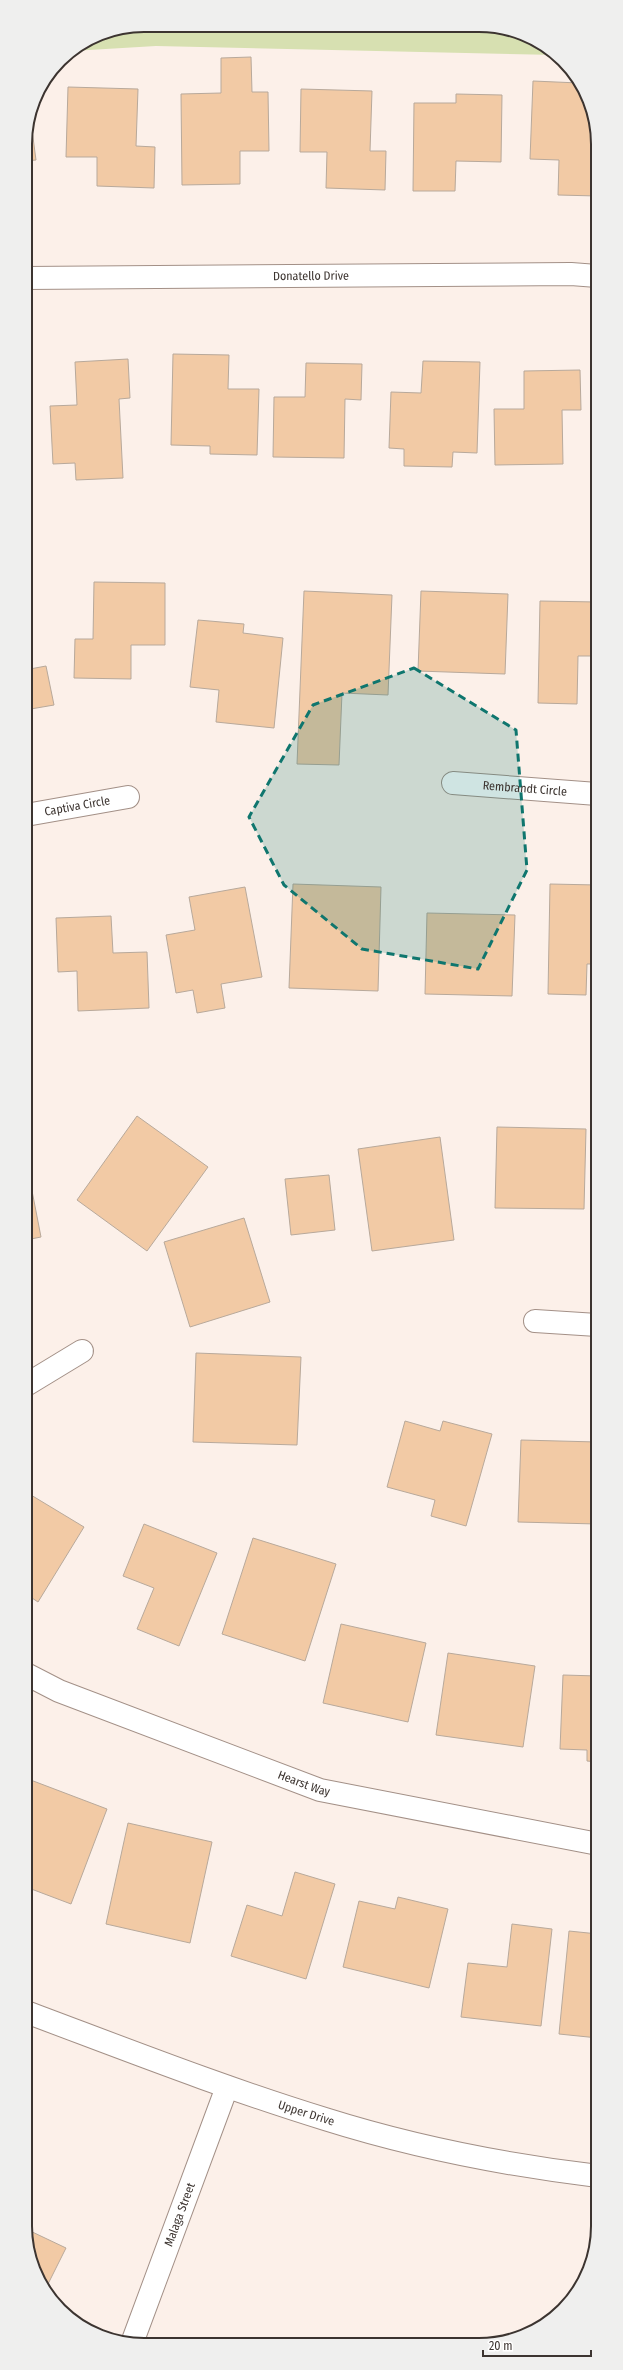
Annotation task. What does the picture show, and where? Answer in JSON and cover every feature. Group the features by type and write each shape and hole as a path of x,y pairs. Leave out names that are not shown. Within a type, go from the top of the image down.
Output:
{"street":[{"name":"Donatello Drive","path":"32,278 571,274 591,276"},
{"name":"Rembrandt Circle","path":"453,784 591,794"},
{"name":"Captiva Circle","path":"32,814 128,797"},
{"path":"535,1321 591,1325"},
{"path":"32,1381 82,1351"},
{"name":"Hearst Way","path":"32,1677 59,1691 320,1790 591,1843"},
{"name":"Upper Drive","path":"32,2014 227,2086 326,2120 454,2153 536,2169 591,2175"},
{"name":"Malaga Street","path":"134,2337 227,2086"}],"highlighted area":[{"path":"414,668 516,730 527,870 478,969 362,949 284,885 249,817 313,705"}],"green space":[{"path":"136,32 479,32 508,36 535,47 547,55 156,46 83,50 108,38"}],"building":[{"path":"251,57 252,92 268,92 269,151 240,151 240,184 182,185 181,94 221,93 221,58"},
{"path":"533,81 572,83 582,101 590,129 591,196 558,195 559,160 530,159"},
{"path":"68,87 138,89 136,146 155,147 154,188 97,186 97,157 66,157"},
{"path":"301,89 372,91 370,151 386,151 385,190 326,188 327,152 300,152"},
{"path":"456,94 502,95 501,162 456,161 455,191 413,191 414,103 456,103"},
{"path":"32,133 36,160 32,160"},
{"path":"173,354 229,355 228,389 259,389 257,455 210,454 210,446 171,445"},
{"path":"128,359 130,398 119,399 123,478 76,480 75,463 53,464 50,406 77,405 75,362"},
{"path":"423,361 480,362 477,453 453,452 452,467 404,466 404,449 389,448 391,392 421,393"},
{"path":"306,363 362,364 361,400 345,399 344,458 273,457 274,397 305,397"},
{"path":"580,370 581,410 562,410 563,464 495,465 494,409 524,409 524,371"},
{"path":"94,582 165,583 165,645 131,645 131,679 74,678 75,639 93,639"},
{"path":"304,591 392,595 388,695 342,693 339,765 297,764"},
{"path":"421,591 508,594 505,674 418,671"},
{"path":"540,601 591,602 591,656 578,656 577,704 538,703"},
{"path":"198,620 244,624 243,633 283,638 274,728 216,722 219,690 190,687"},
{"path":"46,666 54,705 32,709 32,669"},
{"path":"293,884 381,887 378,991 289,988"},
{"path":"550,884 591,885 591,964 587,964 586,995 548,994"},
{"path":"245,887 262,977 221,984 225,1008 197,1013 193,990 176,993 166,935 195,930 189,897"},
{"path":"427,913 515,915 512,996 425,994"},
{"path":"111,916 113,953 147,952 149,1008 78,1011 77,971 58,972 56,918"},
{"path":"137,1116 208,1167 147,1251 77,1200"},
{"path":"497,1127 586,1129 584,1209 495,1208"},
{"path":"440,1137 454,1240 372,1251 358,1149"},
{"path":"329,1175 335,1230 291,1235 285,1179"},
{"path":"32,1191 41,1237 32,1239"},
{"path":"244,1218 270,1302 190,1327 164,1242"},
{"path":"196,1353 301,1357 297,1445 193,1442"},
{"path":"405,1421 440,1431 443,1421 492,1434 466,1526 431,1516 435,1500 387,1487"},
{"path":"521,1440 591,1442 591,1524 518,1522"},
{"path":"32,1496 84,1527 38,1602 32,1598"},
{"path":"144,1524 217,1553 179,1646 137,1629 154,1588 123,1576"},
{"path":"253,1538 336,1564 305,1661 222,1634"},
{"path":"341,1624 426,1643 408,1722 323,1703"},
{"path":"448,1653 535,1666 523,1747 436,1735"},
{"path":"563,1675 591,1676 591,1761 587,1761 587,1750 560,1749"},
{"path":"32,1781 107,1809 71,1904 32,1889"},
{"path":"128,1823 212,1842 190,1943 106,1924"},
{"path":"295,1872 335,1884 306,1979 231,1956 247,1905 282,1916"},
{"path":"398,1897 448,1909 429,1988 343,1967 359,1901 395,1909"},
{"path":"512,1924 552,1929 541,2026 461,2017 468,1963 507,1967"},
{"path":"569,1931 591,1933 591,2037 559,2034"},
{"path":"32,2232 66,2248 48,2284 38,2262"}]}
